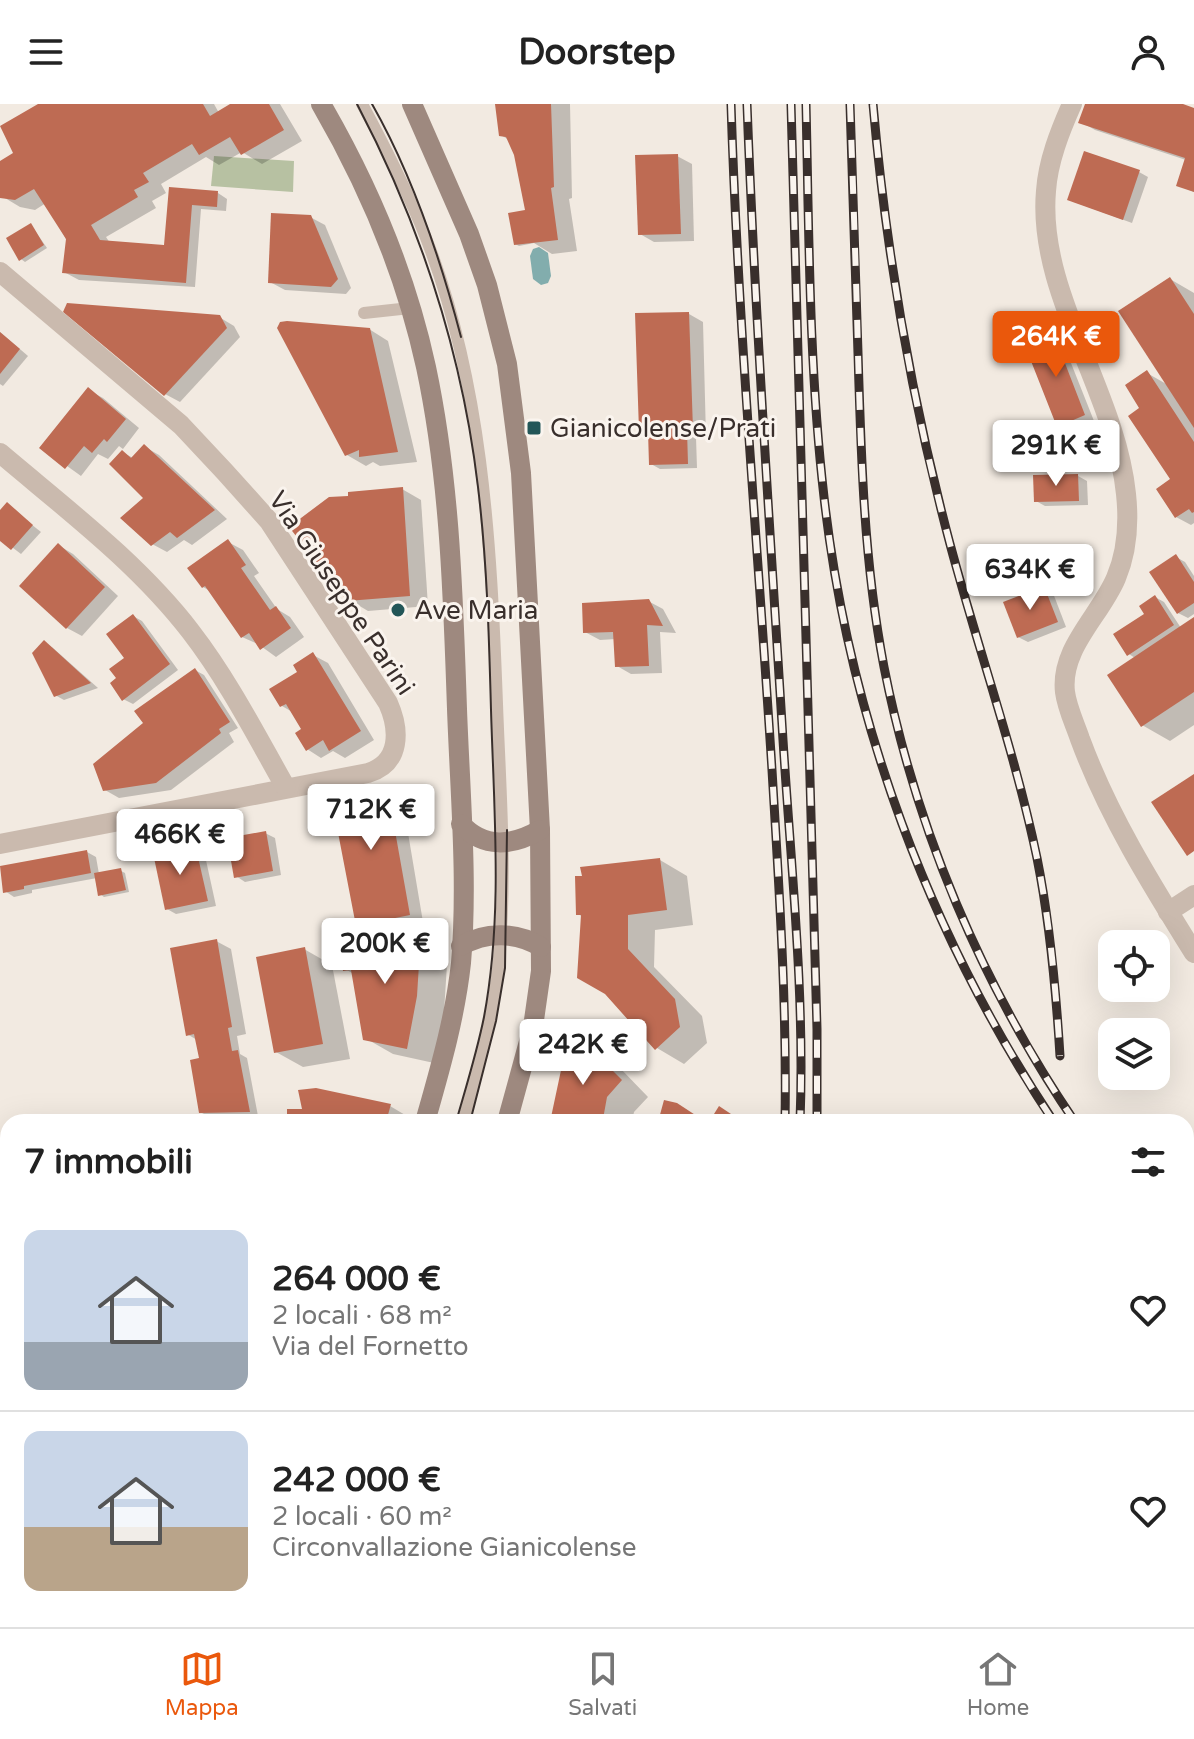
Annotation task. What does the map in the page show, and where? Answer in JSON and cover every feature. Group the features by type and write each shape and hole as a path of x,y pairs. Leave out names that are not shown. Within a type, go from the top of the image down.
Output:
{"main road":[{"path":"321,104 383,230 410,308 432,398 451,551 461,824 461,946 453,1017 427,1114"},
{"path":"412,104 469,234 495,311 507,364 524,512 540,830 540,988 533,1027 509,1114"},
{"path":"461,824 477,838 502,843 540,830"},
{"path":"461,946 481,936 501,935 522,938 541,947"}],"street":[{"path":"1072,104 1048,173 1045,210 1047,238 1055,273 1119,452 1125,484 1127,525 1116,578 1071,653 1065,691 1097,781 1168,912 1192,945"},
{"name":"Via Giuseppe Parini","path":"0,272 181,425 269,521 388,703 395,721 396,739 386,762 368,773 286,788"},
{"path":"0,453 164,600 216,667 286,788 0,844"},
{"path":"1168,912 1194,895"}],"lane":[{"path":"362,104 421,225 451,317 481,476 487,537 502,843 501,935 491,1013 465,1114"},
{"path":"364,313 410,308"}],"green space":[{"path":"214,156 294,161 293,192 211,186"}],"water":[{"path":"539,247 548,253 551,276 548,283 541,285 533,279 530,256 533,249"}],"building":[{"path":"38,104 203,104 210,116 230,104 269,104 284,130 241,155 230,137 199,155 192,144 143,173 149,182 134,190 138,197 91,225 100,240 164,245 169,187 218,191 217,207 192,205 186,283 62,273 66,239 34,189 15,200 0,198 0,161 13,153 0,126"},
{"path":"495,104 551,104 554,187 551,188 558,240 514,245 508,213 525,210 514,155 506,137 499,136"},
{"path":"1085,104 1183,104 1194,108 1194,192 1176,186 1185,158 1078,123"},
{"path":"1084,151 1140,170 1123,220 1067,200"},
{"path":"678,154 681,234 638,235 635,155"},
{"path":"271,213 311,215 338,279 331,287 268,283"},
{"path":"31,223 44,245 19,261 6,238"},
{"path":"1170,277 1194,314 1194,428 1118,311"},
{"path":"67,303 220,315 227,328 164,396 63,312"},
{"path":"689,312 693,430 687,430 688,464 649,465 648,431 639,431 635,313"},
{"path":"280,322 370,328 398,452 359,457 359,450 345,456 277,328"},
{"path":"1051,327 1085,415 1057,427 1031,361 1041,358 1032,334"},
{"path":"0,332 20,349 0,374"},
{"path":"1147,370 1194,442 1194,512 1189,509 1175,518 1156,489 1170,479 1128,416 1139,408 1125,385"},
{"path":"88,387 126,419 107,442 104,439 92,453 84,446 65,469 39,448"},
{"path":"144,444 215,510 177,538 170,532 151,546 120,518 143,498 109,464 122,450 131,458"},
{"path":"1078,474 1079,501 1034,502 1033,475"},
{"path":"403,487 410,596 347,601 289,527 329,497 348,496 348,492"},
{"path":"7,502 33,525 11,550 0,541 0,510"},
{"path":"228,539 246,565 241,568 270,610 276,606 291,628 260,650 249,633 241,638 205,586 202,588 187,568"},
{"path":"58,543 105,587 66,629 19,586"},
{"path":"1176,554 1194,582 1194,603 1177,614 1149,572"},
{"path":"1044,586 1058,622 1017,638 1003,602"},
{"path":"1155,595 1174,625 1127,656 1113,634 1144,614 1139,606"},
{"path":"649,599 663,626 647,625 649,666 615,667 613,632 583,633 582,603"},
{"path":"133,614 170,664 122,701 110,683 116,678 109,669 124,658 106,634"},
{"path":"1194,617 1194,692 1141,727 1107,675"},
{"path":"44,640 91,683 54,697 32,653"},
{"path":"313,652 361,731 329,751 323,740 306,751 295,733 301,729 286,704 280,707 269,689 297,672 293,665"},
{"path":"195,668 230,722 219,729 221,733 156,783 103,791 93,764 143,723 134,711"},
{"path":"1194,774 1194,851 1187,856 1151,802"},
{"path":"406,786 411,810 392,814 410,915 356,926 335,817 314,821 311,804"},
{"path":"266,831 273,871 234,878 227,838"},
{"path":"195,844 208,901 165,910 153,853"},
{"path":"87,850 91,873 3,893 0,866"},
{"path":"660,858 667,910 628,915 628,949 675,999 680,1027 655,1050 605,994 577,978 581,915 576,915 575,876 582,876 580,867"},
{"path":"121,868 126,890 98,896 94,873"},
{"path":"421,932 417,996 407,1049 363,1040 351,970 343,971 339,944"},
{"path":"217,939 232,1027 228,1028 232,1051 238,1050 250,1112 199,1113 190,1060 199,1058 194,1034 186,1036 170,948"},
{"path":"305,947 323,1044 274,1053 256,957"},
{"path":"567,1042 591,1049 622,1080 607,1097 604,1114 552,1114"},
{"path":"316,1088 391,1104 388,1114 287,1114 287,1109 302,1109 298,1090"},
{"path":"664,1100 677,1103 694,1114 660,1114"},
{"path":"719,1106 731,1114 714,1114"}],"tram line":[{"path":"357,104 400,195 435,290 461,387 481,515 486,571 495,825 494,941 484,1017 458,1114"},
{"path":"372,104 387,131 424,218 461,337"},
{"path":"472,1114 496,1021 505,968 507,830"}],"railway":[{"path":"731,104 743,354 780,902 785,1114"},
{"path":"747,104 763,422 799,979 800,1114"},
{"path":"791,104 817,1114"},
{"path":"806,104 810,301 819,448 836,580 853,663 875,744 933,901 969,977 1049,1114"},
{"path":"850,104 865,510 872,589 884,667 914,788 957,904 1010,1016 1070,1114"},
{"path":"873,104 893,271 912,381 950,544 1018,779 1037,858 1052,957 1060,1056"}],"place":[{"name":"Gianicolense/Prati","path":"534,428"},
{"name":"Ave Maria","path":"398,610"}]}
